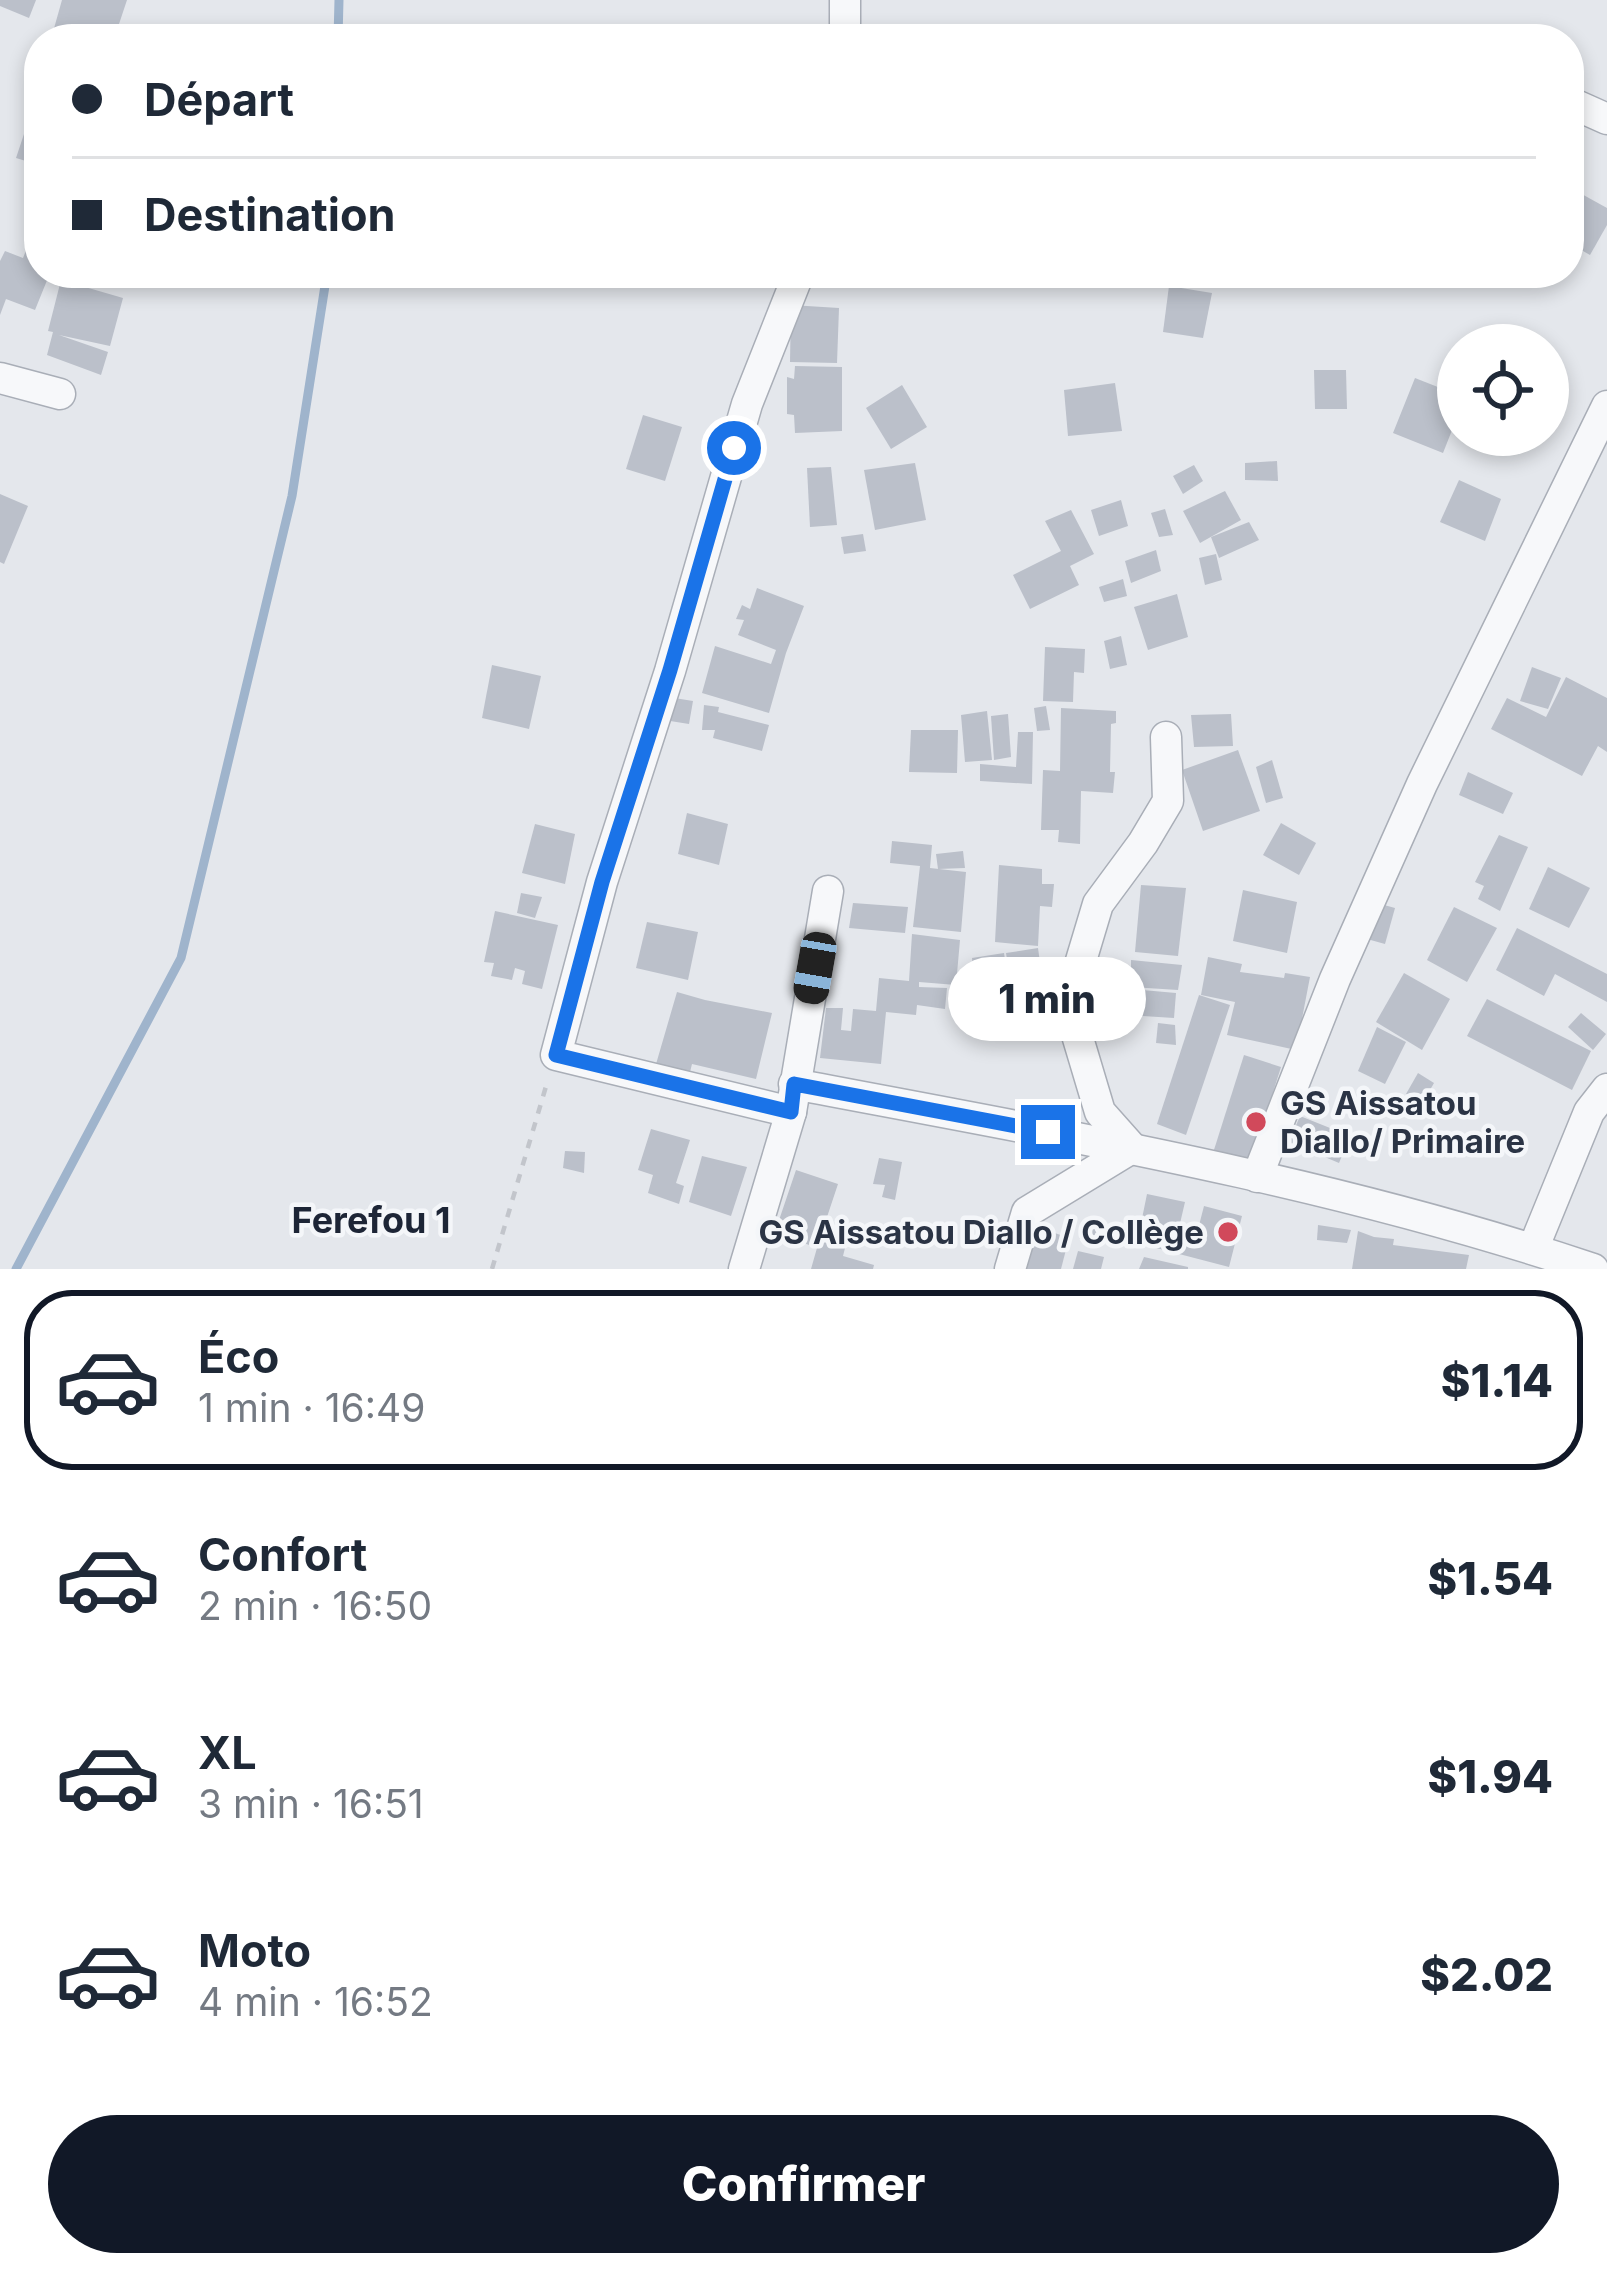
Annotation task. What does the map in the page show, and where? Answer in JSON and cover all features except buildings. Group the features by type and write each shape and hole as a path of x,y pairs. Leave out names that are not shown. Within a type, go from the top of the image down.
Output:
{"street":[{"path":"793,288 747,404 602,882 556,1055 793,1098 1132,1148 1391,1208 1593,1269"},
{"path":"0,377 59,394"},
{"path":"1257,1177 1335,979 1422,784 1607,406"},
{"path":"1132,1148 1100,1112 1077,1035 1080,964 1098,904 1168,801 1166,737"},
{"path":"744,1269 793,1098 828,890"},
{"path":"1533,1249 1589,1112 1607,1089"},
{"path":"1010,1269 1027,1212 1132,1148"}],"path":[{"path":"492,1269 556,1055"}],"waterway":[{"path":"338,24 339,0"},
{"path":"16,1269 181,958 292,496 325,288"}],"place":[{"name":"GS Aissatou Diallo/ Primaire","path":"1256,1122"},
{"name":"GS Aissatou Diallo / Collège","path":"1228,1232"}],"district":[{"name":"Ferefou 1","path":"371,1220"}],"route":[{"path":"734,448 602,882 556,1055 791,1112 794,1084 1048,1132"}]}
